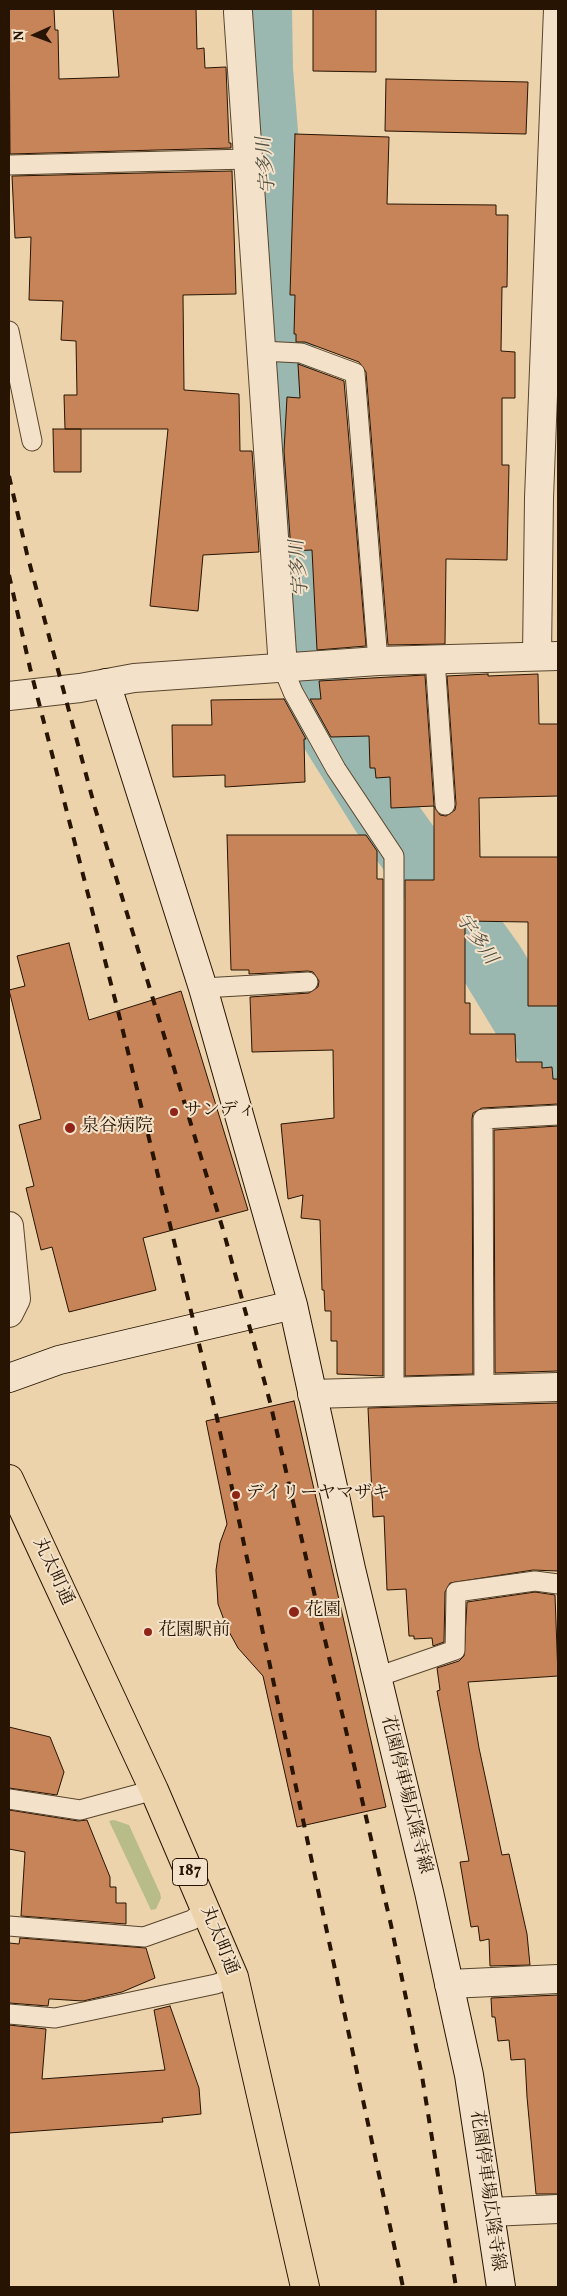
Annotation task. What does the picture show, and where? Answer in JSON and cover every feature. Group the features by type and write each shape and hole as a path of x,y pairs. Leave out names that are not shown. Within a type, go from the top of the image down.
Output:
{"main road":[{"name":"丸太町通","path":"9,1478 154,1790 234,1977 305,2287"}],"street":[{"path":"9,696 134,678 321,664 548,656 539,488 558,9"},
{"path":"238,12 248,159 265,350 287,668"},
{"name":"花園停車場広隆寺線","path":"106,683 203,988 293,1305 469,2075 500,2287"},
{"path":"9,1226 16,1299 9,1313"},
{"path":"9,1378 59,1360 293,1305"},
{"path":"312,1394 558,1387"},
{"path":"449,1984 558,1979"},
{"path":"490,2212 558,2208"}],"lane":[{"path":"9,165 248,159"},
{"path":"9,330 32,441"},
{"path":"265,350 301,353 355,373 378,662"},
{"path":"435,660 445,805"},
{"path":"287,668 293,692 336,769 394,856 394,1392"},
{"path":"203,988 308,982"},
{"path":"484,1390 483,1119 558,1115"},
{"path":"377,1677 455,1650 456,1592 534,1581 558,1584"},
{"path":"9,1799 80,1810 154,1790"},
{"path":"9,1926 144,1937 192,1920 206,1909"},
{"path":"9,2014 55,2018 216,1984 234,1977"}],"green space":[{"path":"114,1820 129,1825 160,1893 161,1898 156,1909 151,1910 109,1821"}],"building":[{"path":"9,9 54,9 55,30 58,30 59,79 119,77 113,9 196,9 197,49 204,48 205,68 226,67 229,143 231,143 231,148 10,154"},
{"path":"313,9 376,9 376,72 313,71"},
{"path":"386,79 528,82 526,134 385,131"},
{"path":"295,134 389,137 387,204 496,205 496,215 508,215 507,287 502,287 501,351 515,352 515,398 502,398 502,465 509,465 507,560 446,559 445,644 388,645 366,372 359,362 305,342 296,342 296,334 294,334 295,295 290,295"},
{"path":"232,171 236,294 183,295 184,390 239,394 240,451 252,451 259,552 203,555 198,611 150,606 168,429 65,429 64,395 77,395 76,341 61,340 63,301 29,300 31,237 15,238 12,176"},
{"path":"298,364 344,381 366,646 317,650 312,550 291,551 284,451 287,397 300,398"},
{"path":"53,429 81,429 81,472 54,472"},
{"path":"538,674 539,724 558,724 558,796 479,798 480,857 558,857 558,1006 528,1006 528,922 465,921 465,1003 470,1003 470,1034 515,1034 516,1062 542,1062 542,1068 552,1067 553,1079 558,1079 558,1104 482,1108 473,1113 473,1374 405,1376 405,880 434,880 434,806 440,815 446,816 455,810 456,804 447,676"},
{"path":"425,675 434,806 391,808 390,777 376,778 375,768 370,768 369,736 331,737 310,699 321,699 319,681"},
{"path":"284,699 306,739 304,739 305,782 225,787 225,775 173,777 172,725 212,725 211,700"},
{"path":"227,835 366,835 377,851 377,879 383,879 383,1376 337,1374 337,1341 331,1341 331,1311 325,1311 324,1290 322,1290 320,1220 301,1218 303,1195 288,1199 281,1124 334,1118 333,1050 252,1052 250,997 309,993 318,987 319,981 313,972 308,971 249,974 249,970 231,970"},
{"name":"泉谷病院","path":"69,943 89,1020 181,991 248,1210 143,1238 156,1290 69,1312 52,1247 41,1250 26,1188 34,1186 19,1125 41,1119 9,990 25,986 17,956"},
{"path":"558,1126 558,1371 495,1373 494,1130"},
{"path":"294,1401 386,1807 297,1827 263,1676 238,1648 227,1628 218,1604 216,1570 220,1543 227,1524 206,1421"},
{"path":"558,1403 558,1571 533,1570 450,1583 445,1592 444,1642 433,1646 432,1638 414,1639 414,1636 409,1636 406,1589 387,1590 384,1516 373,1517 368,1408"},
{"path":"535,1592 555,1595 558,1676 468,1682 479,1748 502,1855 509,1854 527,1934 530,1965 490,1966 489,1939 480,1941 478,1926 471,1927 460,1862 469,1861 437,1691 440,1690 437,1668 459,1661 464,1656 467,1602"},
{"path":"9,1727 50,1737 64,1772 57,1795 9,1788"},
{"path":"9,1810 78,1821 87,1820 110,1877 110,1887 116,1887 116,1903 126,1903 126,1924 21,1916 25,1852 9,1849"},
{"path":"20,1938 146,1948 155,1978 122,1992 83,2001 49,1999 48,2006 9,2003 9,1943 19,1944"},
{"path":"558,1995 558,2194 536,2194 525,2059 511,2060 509,2040 498,2041 495,2017 492,2017 491,1998"},
{"path":"170,2006 199,2088 201,2114 162,2118 163,2122 9,2133 9,2025 46,2029 42,2079 165,2070 154,2010"}],"waterway":[{"name":"宇多川","path":"259,9 260,70 294,491 308,644 317,691 326,721 384,814 491,962 525,1018 558,1054"}],"railway":[{"path":"9,476 27,554 95,808 224,1233 270,1402 391,1925 422,2076 456,2287"},
{"path":"9,575 30,668 120,1019 217,1418 403,2287"}],"place":[{"name":"サンディ","path":"174,1112"},
{"name":"泉谷病院","path":"70,1128"},
{"name":"デイリーヤマザキ","path":"236,1495"},
{"name":"花園","path":"294,1612"},
{"name":"花園駅前","path":"148,1632"}]}
